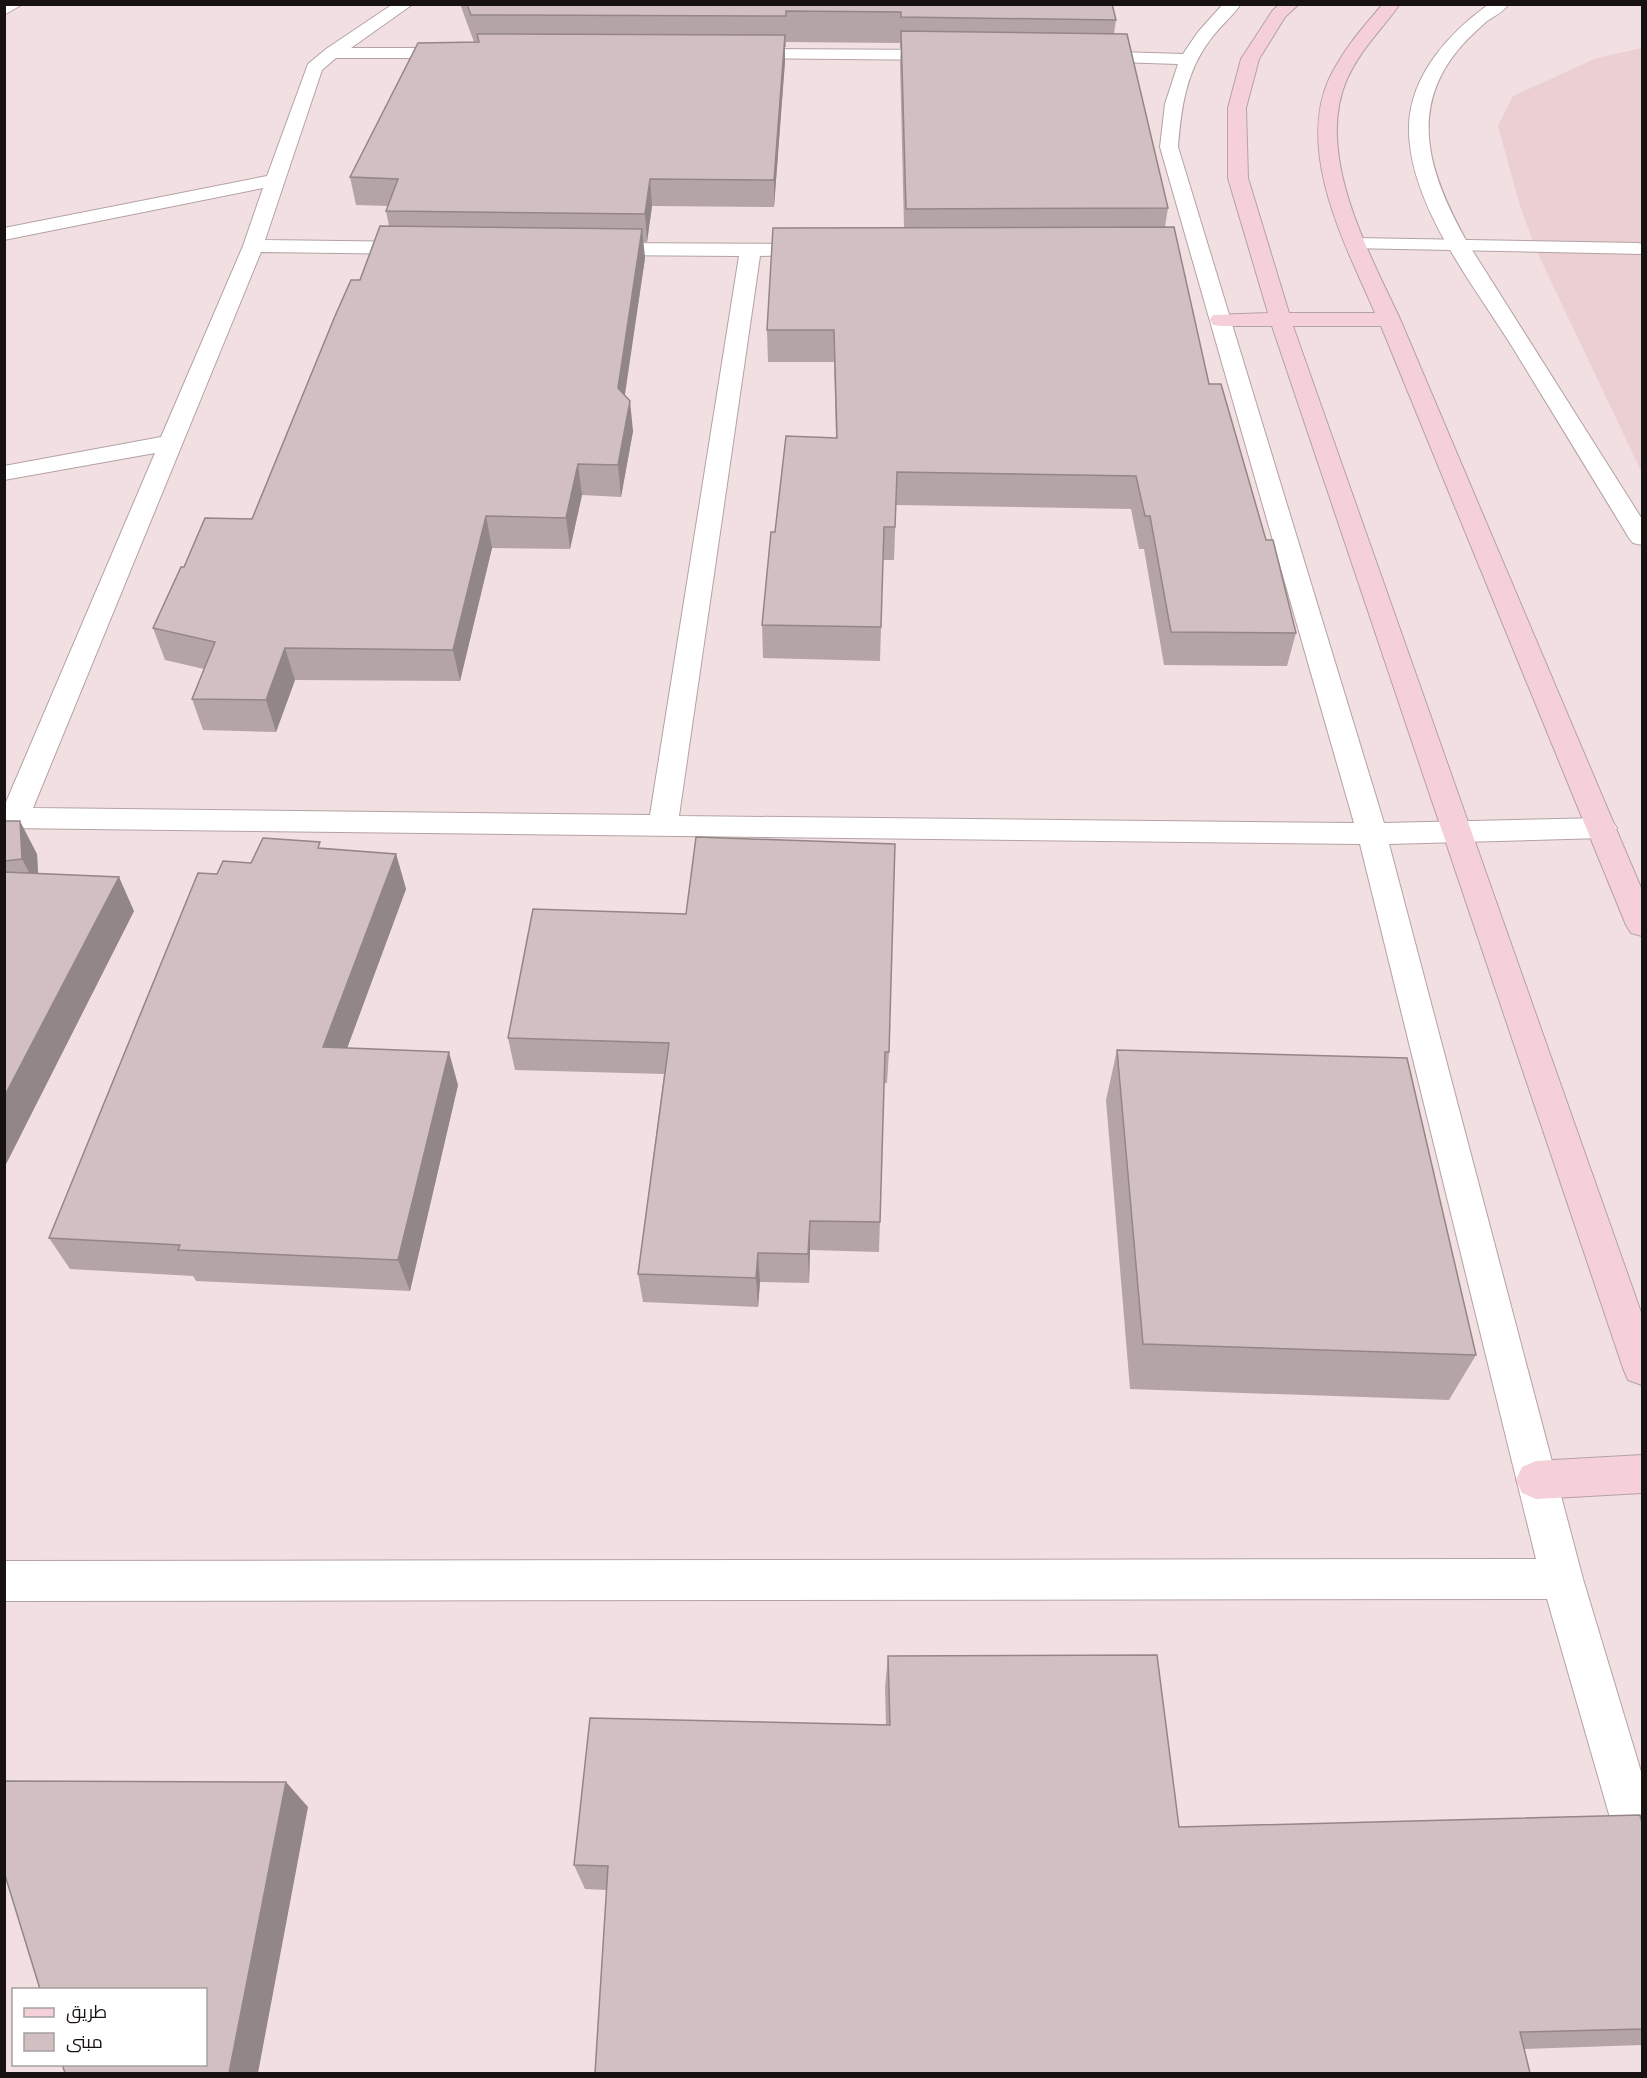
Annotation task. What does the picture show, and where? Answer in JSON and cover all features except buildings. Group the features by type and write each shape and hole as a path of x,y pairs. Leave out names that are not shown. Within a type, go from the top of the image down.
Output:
{"main road":[{"path":"1291,4 1279,14 1250,59 1237,108 1238,178 1280,319 1642,1368"},
{"path":"1392,4 1362,36 1347,58 1333,91 1327,118 1327,147 1331,177 1356,244 1642,925"},
{"path":"1221,320 1389,319"},
{"path":"1536,1480 1642,1474"}],"street":[{"path":"4,10 15,4"},
{"path":"405,4 332,53 314,68 253,246 9,818 1372,834 1602,828"},
{"path":"1233,4 1209,26 1188,59 1177,84 1171,111 1169,147 1189,250 1221,320 1372,834 1562,1579 1642,1849"},
{"path":"1501,4 1481,17 1452,44 1432,74 1420,108 1419,145 1430,186 1459,245 1642,538"},
{"path":"332,53 473,53"},
{"path":"722,54 957,55"},
{"path":"1073,56 1188,59"},
{"path":"4,234 276,180"},
{"path":"1356,244 1638,249"},
{"path":"253,246 430,248"},
{"path":"584,249 833,250"},
{"path":"663,825 750,250"},
{"path":"4,473 170,443"},
{"path":"4,1581 1562,1579"}],"shaded area":[{"path":"1642,48 1642,473 1538,254 1520,206 1498,126 1513,96 1597,58"}]}
